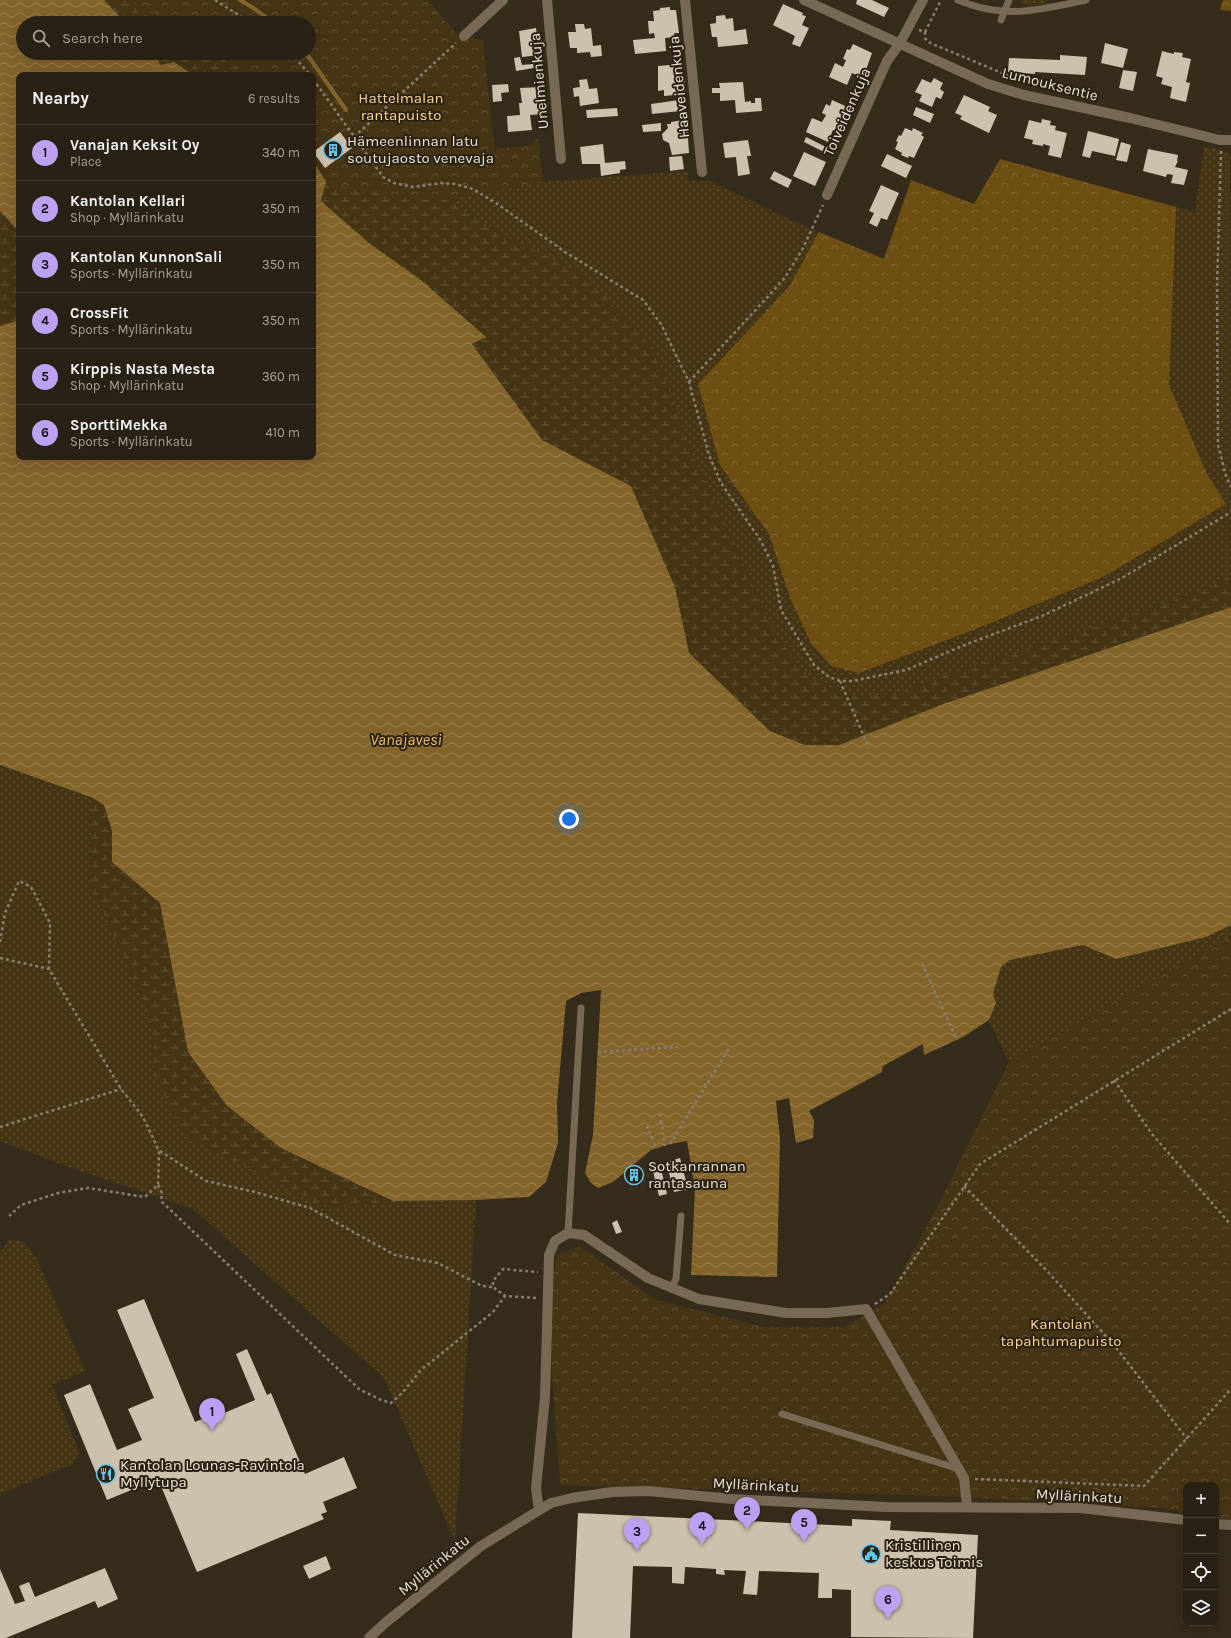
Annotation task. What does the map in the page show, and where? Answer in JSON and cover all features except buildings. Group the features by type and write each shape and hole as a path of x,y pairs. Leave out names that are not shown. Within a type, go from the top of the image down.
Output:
{"street":[{"path":"464,36 500,0"},
{"name":"Unelmienkuja","path":"548,0 561,159"},
{"name":"Haaveidenkuja","path":"685,0 702,172"},
{"name":"Lumouksentie","path":"804,0 988,84 1024,95 1130,118 1220,140 1231,140"},
{"name":"Toiveidenkuja","path":"827,195 887,61 900,43 923,0"},
{"path":"539,1510 536,1488 545,1396 549,1255 555,1242 568,1233 584,1235 648,1278 671,1289 699,1299 786,1313 827,1313 866,1309 962,1474 967,1507"},
{"name":"Myllärinkatu","path":"369,1638 385,1623 481,1546 539,1510 572,1498 612,1492 641,1491 732,1499 886,1507 1080,1508 1183,1520"},
{"path":"1219,1524 1231,1525"}],"lane":[{"path":"958,0 985,10 1003,12 1023,12 1058,7 1086,0"},
{"path":"1001,20 1005,2"},
{"path":"568,1233 581,1008"},
{"path":"671,1289 676,1279 681,1216"},
{"path":"782,1414 962,1474"}],"path":[{"path":"215,0 240,16"},
{"path":"941,0 924,32 925,38 928,42 1009,76 1054,88"},
{"path":"910,25 924,32"},
{"path":"354,137 464,36"},
{"path":"297,60 307,72"},
{"path":"316,83 383,178 394,183 413,187 441,183 455,184 472,189 496,203 565,252 643,300 661,324 689,382 709,455 721,483 761,541 773,566 781,610 814,665 829,677 840,681 852,681 906,670 967,644 1042,616 1122,578 1231,512"},
{"path":"1221,151 1217,292 1218,445 1226,476 1231,487"},
{"path":"689,382 784,279 802,250 827,195"},
{"path":"840,681 869,748"},
{"path":"0,942 5,913 19,881 31,887 50,923 49,969 122,1089 143,1117 159,1151 158,1185 162,1193 161,1201 359,1389 379,1400 391,1402 402,1394 421,1370 493,1312 505,1296"},
{"path":"0,958 49,969"},
{"path":"922,963 957,1040"},
{"path":"866,1309 890,1294 980,1164 1231,1009"},
{"path":"598,1052 678,1047"},
{"path":"670,1144 730,1047"},
{"path":"1114,1080 1152,1134 1231,1225"},
{"path":"0,1127 122,1089"},
{"path":"660,1114 665,1146"},
{"path":"647,1126 656,1148"},
{"path":"159,1151 206,1181 255,1192 310,1208 395,1255 438,1263 482,1286 493,1287 505,1296 547,1298"},
{"path":"9,1216 21,1205 58,1193 88,1188 144,1197 158,1185"},
{"path":"964,1186 1048,1272 1114,1345 1187,1439"},
{"path":"493,1287 493,1281 503,1269 548,1273"},
{"path":"962,1474 1144,1486 1231,1389"}],"green space":[{"path":"104,0 135,0 159,16 119,16"},
{"name":"Hattelmalan rantapuisto","path":"135,0 428,0 457,35 483,41 494,149 529,146 538,138 543,182 449,200 423,200 326,184 316,166 316,72 243,72 225,60 316,60 316,16 159,16"},
{"path":"428,0 457,35 483,41 494,149 529,146 538,138 543,182 688,171 688,181 710,181 804,226 884,259 911,180 974,204 1000,159 1195,212 1204,145 1230,154 1231,575 1204,590 1058,639 949,673 896,694 849,697 809,677 776,636 691,451 654,349 626,321 502,234 449,200 316,167 316,72 243,72 225,60 316,60 316,22"},
{"path":"1022,0 1047,0 1047,3 1027,6 1023,4"},
{"path":"1223,0 1231,0 1231,11 1220,10"},
{"path":"158,60 225,60 243,72 181,72 160,66"},
{"path":"1000,159 1176,207 1169,385 1206,472 1226,504 1103,577 978,628 859,673 831,666 811,643 791,600 769,534 720,465 698,384 789,287 819,232 884,259 911,180 974,204"},
{"path":"326,181 423,200 449,200 502,234 584,274 654,349 691,451 776,636 809,677 849,696 896,694 949,673 1058,639 1204,590 1231,575 1231,607 946,703 839,745 805,745 770,731 689,653 675,587 631,486 542,440 472,344 486,337 369,243 321,201"},
{"path":"0,211 16,229 16,321 0,326"},
{"path":"0,765 91,797 90,884 151,1017 155,1077 329,1209 393,1201 476,1200 455,1541 384,1378 193,1209 66,1166 0,1141"},
{"path":"91,797 104,805 112,831 112,862 160,903 188,1052 227,1106 281,1148 393,1201 329,1209 187,1138 155,1077 151,1017 90,884"},
{"path":"1231,925 1231,936 1009,1062 989,1021 996,1003 993,994 1001,967 1010,960 1083,945 1116,959 1206,937"},
{"name":"Kantolan tapahtumapuisto","path":"1231,936 1231,1520 1219,1518 1219,1482 1183,1482 1183,1512 1162,1508 942,1496 560,1485 549,1331 548,1294 558,1255 579,1246 656,1300 765,1327 844,1327 885,1303 937,1207 1009,1062"},
{"path":"10,1239 24,1242 36,1257 85,1371 52,1385 79,1452 74,1463 0,1494 0,1253"}],"water":[{"path":"0,0 104,0 119,16 16,16 16,60 158,60 160,65 174,62 189,72 16,72 16,229 0,211"},
{"name":"Vanajavesi","path":"316,166 326,181 321,201 369,243 422,281 486,337 472,344 542,440 631,486 675,587 689,653 770,731 805,745 839,745 946,703 1231,607 1231,925 1206,937 1116,959 1083,945 1010,960 1001,967 993,994 996,1003 989,1020 963,1037 924,1055 923,1044 883,1066 882,1072 809,1111 814,1120 813,1138 796,1143 789,1098 776,1101 780,1139 777,1277 691,1275 695,1189 687,1141 670,1144 651,1150 613,1182 598,1188 591,1183 585,1173 593,1135 601,990 581,993 566,1001 557,1103 558,1143 546,1182 529,1197 476,1200 393,1201 281,1148 227,1106 188,1052 160,903 112,862 112,831 104,805 91,797 0,765 0,326 16,321 16,460 316,460"}],"waterway":[{"path":"240,0 264,16"},
{"path":"311,60 346,110"}],"place":[{"name":"Hämeenlinnan latu soutujaosto venevaja","path":"333,150"},
{"name":"Sotkanrannan rantasauna","path":"634,1175"},
{"name":"Vanajan Keksit Oy","path":"212,1431"},
{"name":"Kantolan Lounas-Ravintola Myllytupa","path":"106,1474"},
{"name":"Kantolan Kellari","path":"747,1530"},
{"name":"Kirppis Nasta Mesta","path":"804,1542"},
{"name":"CrossFit","path":"702,1545"},
{"name":"Kantolan KunnonSali","path":"637,1551"},
{"name":"Kristillinen keskus Toimis","path":"871,1554"},
{"name":"SporttiMekka","path":"888,1619"}]}
